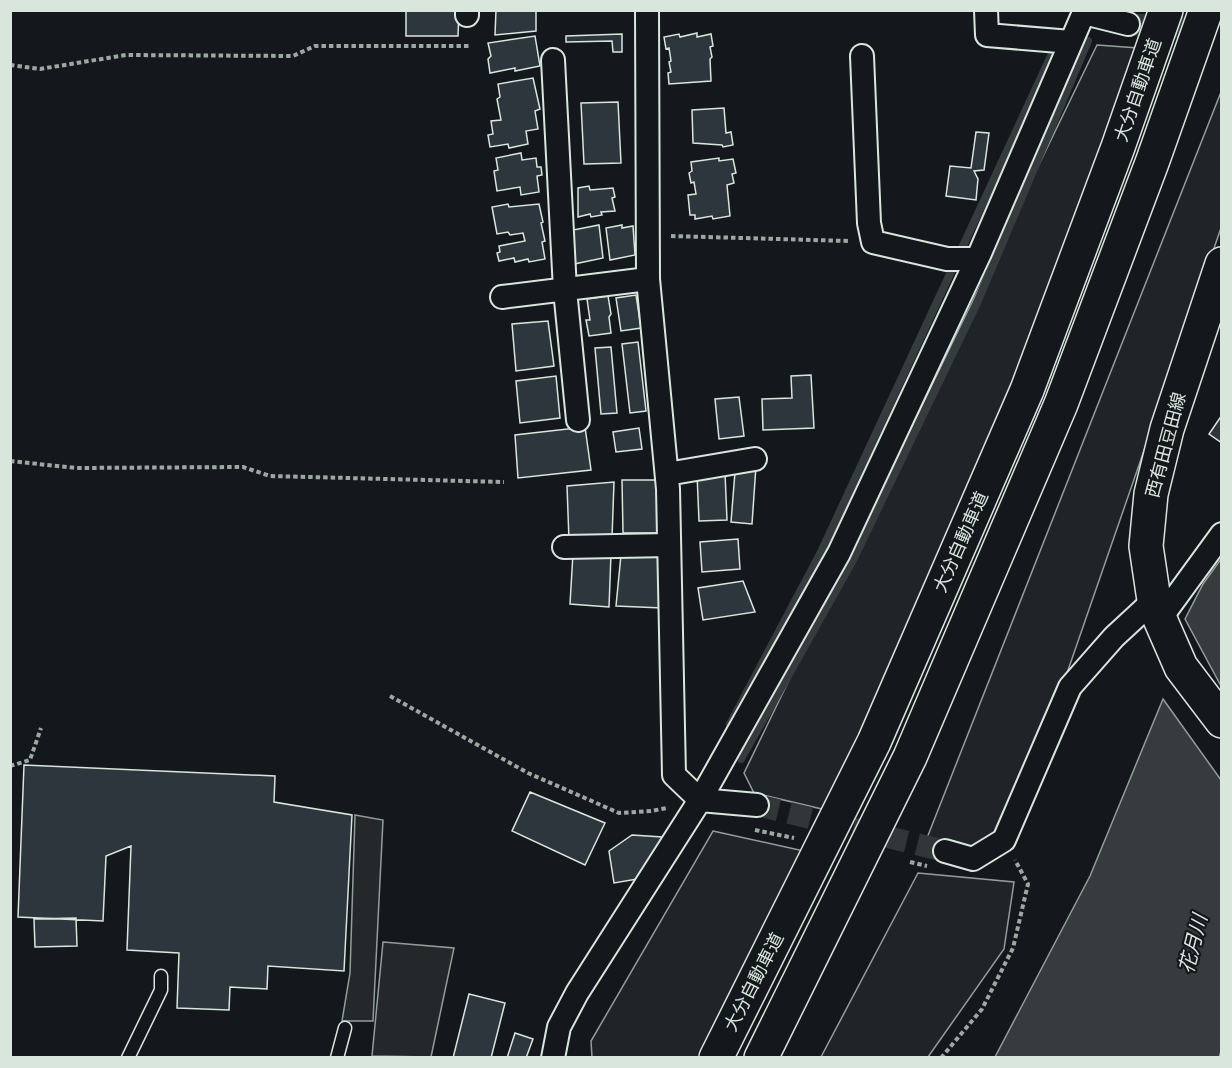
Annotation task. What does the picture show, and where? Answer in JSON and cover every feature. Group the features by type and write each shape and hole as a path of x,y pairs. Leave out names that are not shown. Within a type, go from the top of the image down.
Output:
{"main road":[{"name":"大分自動車道","path":"716,1058 874,742 1028,390 1166,10"},
{"name":"大分自動車道","path":"761,1058 910,757 1061,404 1153,160 1206,10"},
{"name":"西有田豆田線","path":"1221,264 1167,429 1151,494 1146,546 1157,610 1181,667 1221,721"}],"street":[{"path":"647,10 648,279 667,474 674,775 700,800 757,806"},
{"path":"986,10 987,34 1063,41"},
{"path":"553,1058 560,1027 577,993 700,800 839,553 964,259 1063,41 1084,12 1128,24"},
{"path":"862,56 869,223 873,242 964,259"},
{"path":"553,60 564,290 578,420"},
{"path":"502,297 648,279"},
{"path":"667,474 754,459"},
{"path":"945,851 973,859 1004,840 1070,687 1114,637 1157,610 1221,534"},
{"path":"564,547 669,545"}],"lane":[{"path":"128,1058 161,990 161,976"},
{"path":"337,1058 345,1028"}],"path":[{"path":"10,64 40,69 126,55 293,56 315,46 471,46"},
{"path":"649,235 873,242"},
{"path":"10,461 76,468 243,467 270,476 504,482"},
{"path":"390,696 528,773 619,813 651,812 700,800"},
{"path":"10,766 30,760 41,728"},
{"path":"745,828 799,839"},
{"path":"941,1058 982,1009 1013,948 1028,884 1004,840"}],"shaded area":[{"path":"1097,45 1152,49 839,813 754,793 744,773"},
{"path":"1221,92 1221,228 1066,676 1000,831 969,847 927,838"},
{"path":"355,815 383,820 373,1021 342,1021 350,973"},
{"path":"713,831 822,855 727,1057 592,1057 591,1041"},
{"path":"918,873 1014,882 1004,949 928,1057 821,1057"},
{"path":"383,942 454,948 431,1057 372,1056"}],"water":[{"path":"1221,559 1221,686 1185,619 1203,584"},
{"name":"花月川","path":"1163,699 1221,780 1222,1049 1219,1057 995,1057 1090,876"}],"building":[{"path":"406,10 459,10 458,36 406,36"},
{"path":"496,10 536,10 536,31 495,35"},
{"path":"697,33 697,37 711,34 713,46 710,47 711,81 669,84 668,73 671,72 669,62 671,61 664,37 679,34 680,37"},
{"path":"622,34 622,52 613,52 612,41 566,42 566,36"},
{"path":"535,36 540,66 490,73 488,59 491,56 488,43"},
{"path":"533,78 540,109 535,111 538,129 526,131 528,144 509,148 508,144 490,147 488,135 493,134 491,121 501,120 497,99 500,97 498,84"},
{"path":"618,102 621,163 584,164 581,103"},
{"path":"724,108 726,133 731,132 733,145 723,147 722,145 693,143 692,110"},
{"path":"976,132 989,133 984,170 974,171 978,179 976,200 946,196 950,166 971,168"},
{"path":"521,153 522,160 536,158 537,167 541,167 542,175 537,176 539,192 521,195 520,187 497,191 494,171 498,170 496,158"},
{"path":"719,158 719,161 733,159 736,173 732,174 734,183 727,185 730,216 695,219 695,215 690,215 688,195 696,194 694,182 691,183 689,173 692,171 691,162"},
{"path":"589,186 590,190 613,188 615,197 612,198 615,211 601,212 602,215 591,217 590,214 578,217 578,188"},
{"path":"508,204 509,207 539,204 543,222 541,223 545,241 542,242 545,259 515,262 514,258 499,261 497,253 500,252 499,246 525,241 523,233 497,234 492,207"},
{"path":"599,225 603,258 574,264 571,240 574,239 573,230"},
{"path":"622,225 622,228 633,226 635,255 610,260 606,228"},
{"path":"636,295 641,328 621,331 616,298"},
{"path":"608,296 611,333 589,336 586,320 590,320 587,299"},
{"path":"548,321 554,366 516,371 512,324"},
{"path":"638,342 646,411 630,413 622,344"},
{"path":"611,347 617,413 601,414 595,348"},
{"path":"811,375 814,428 763,430 762,399 792,398 791,376"},
{"path":"556,376 560,418 520,423 516,381"},
{"path":"739,397 744,436 719,439 715,399"},
{"path":"1222,415 1222,443 1209,434"},
{"path":"585,427 591,470 518,478 515,435"},
{"path":"639,428 642,449 616,452 613,432"},
{"path":"756,466 752,524 731,522 735,472"},
{"path":"725,473 727,520 699,521 697,474"},
{"path":"622,480 662,480 662,533 623,533"},
{"path":"614,482 612,538 569,540 567,486"},
{"path":"738,539 740,569 702,572 700,542"},
{"path":"573,553 611,554 609,607 570,604"},
{"path":"662,554 662,608 616,606 621,555"},
{"path":"743,581 755,612 703,620 698,588"},
{"path":"24,765 275,776 274,802 352,815 344,971 268,966 267,989 230,987 229,1010 177,1008 179,953 127,950 131,846 106,856 103,921 18,917"},
{"path":"530,792 605,823 585,865 512,831"},
{"path":"632,835 662,837 643,878 614,883 609,851"},
{"path":"76,918 77,946 35,947 34,919"},
{"path":"469,994 505,1003 491,1058 453,1058"},
{"path":"515,1033 533,1039 526,1058 507,1058"}],"waterway":[{"path":"741,759 852,562 977,303 1088,41"},
{"path":"730,724 822,550 1057,43"}],"tunnel":[{"path":"1128,24 1222,30"},
{"path":"757,805 945,851"}]}
